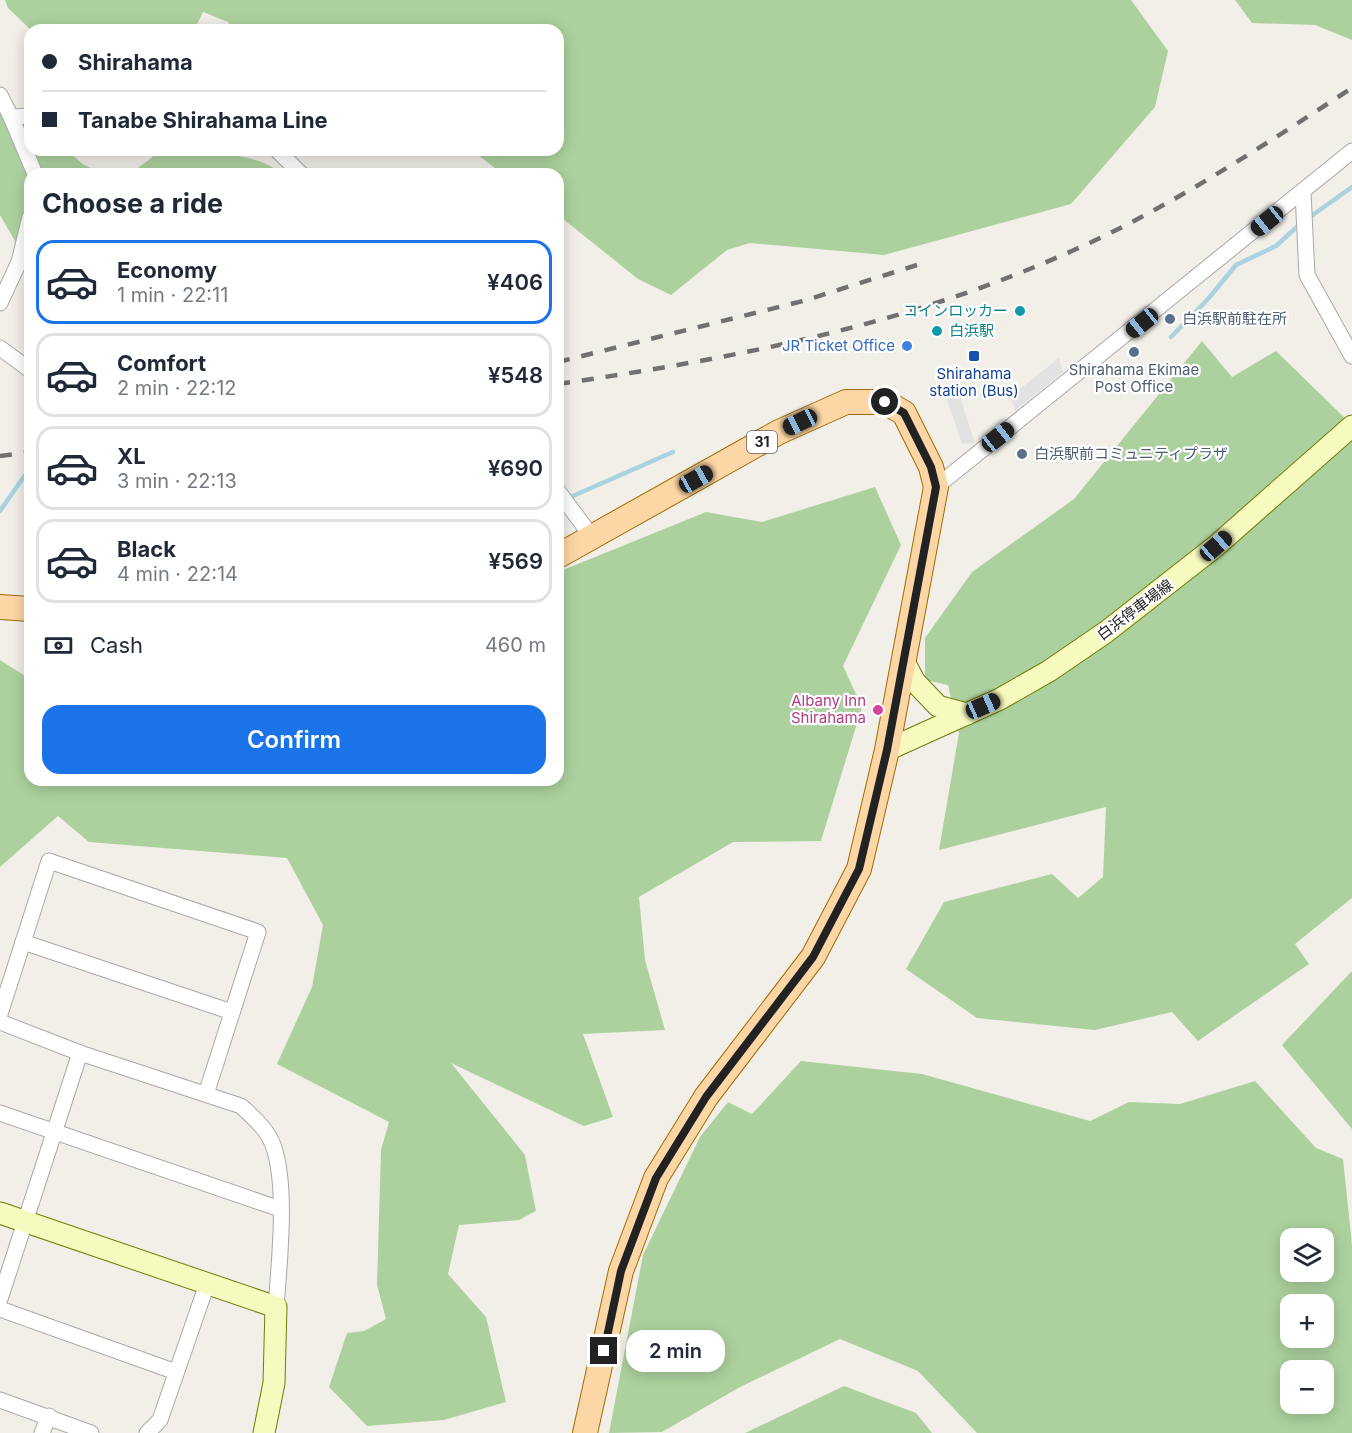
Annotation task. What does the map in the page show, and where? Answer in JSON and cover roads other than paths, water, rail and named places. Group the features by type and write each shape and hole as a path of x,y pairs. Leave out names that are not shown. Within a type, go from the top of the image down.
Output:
{"main road":[{"name":"31","path":"564,553 779,432 846,402 885,402 904,413 931,467 936,487 887,750 859,869 813,957 706,1097 656,1178 621,1271 585,1433"},
{"name":"白浜停車場線","path":"887,750 967,714 1050,672 1106,632 1216,546 1352,426"},
{"path":"0,607 24,609"},
{"path":"903,660 915,682 938,706 967,714"},
{"path":"0,1213 276,1307 274,1383 264,1433"}],"street":[{"path":"0,95 24,148"},
{"path":"11,117 24,116"},
{"path":"936,487 1352,151"},
{"path":"282,156 295,168"},
{"path":"1303,192 1307,275 1352,356"},
{"path":"0,303 19,262 24,242"},
{"path":"0,348 24,366"},
{"path":"564,500 592,537"},
{"path":"0,1014 49,861 258,932 206,1094"},
{"path":"23,942 232,1012"},
{"path":"0,1022 80,1053 241,1106 261,1124 273,1144 276,1157 280,1209 276,1307"},
{"path":"0,1299 80,1053"},
{"path":"0,1113 280,1209"},
{"path":"147,1433 160,1420 207,1284"},
{"path":"0,1309 177,1372"},
{"path":"0,1400 91,1433"},
{"path":"42,1433 49,1416"}],"waterway":[{"path":"1307,219 1352,187"},
{"path":"1171,337 1208,299 1236,265 1276,246 1300,224"},
{"path":"566,499 673,452"},
{"path":"0,511 24,477"}],"railway":[{"path":"564,383 691,363 821,335 885,319 1012,276 1111,233 1182,195 1352,88"},
{"path":"564,361 803,301 917,265"},
{"path":"0,456 24,453"}],"place":[{"name":"コインロッカー","path":"1020,311"},
{"name":"白浜駅前駐在所","path":"1170,319"},
{"name":"白浜駅","path":"937,331"},
{"name":"JR Ticket Office","path":"907,346"},
{"name":"Shirahama Ekimae Post Office","path":"1134,352"},
{"name":"Shirahama station (Bus)","path":"974,356"},
{"name":"白浜駅前コミュニティプラザ","path":"1022,454"},
{"name":"Albany Inn Shirahama","path":"878,710"}]}
